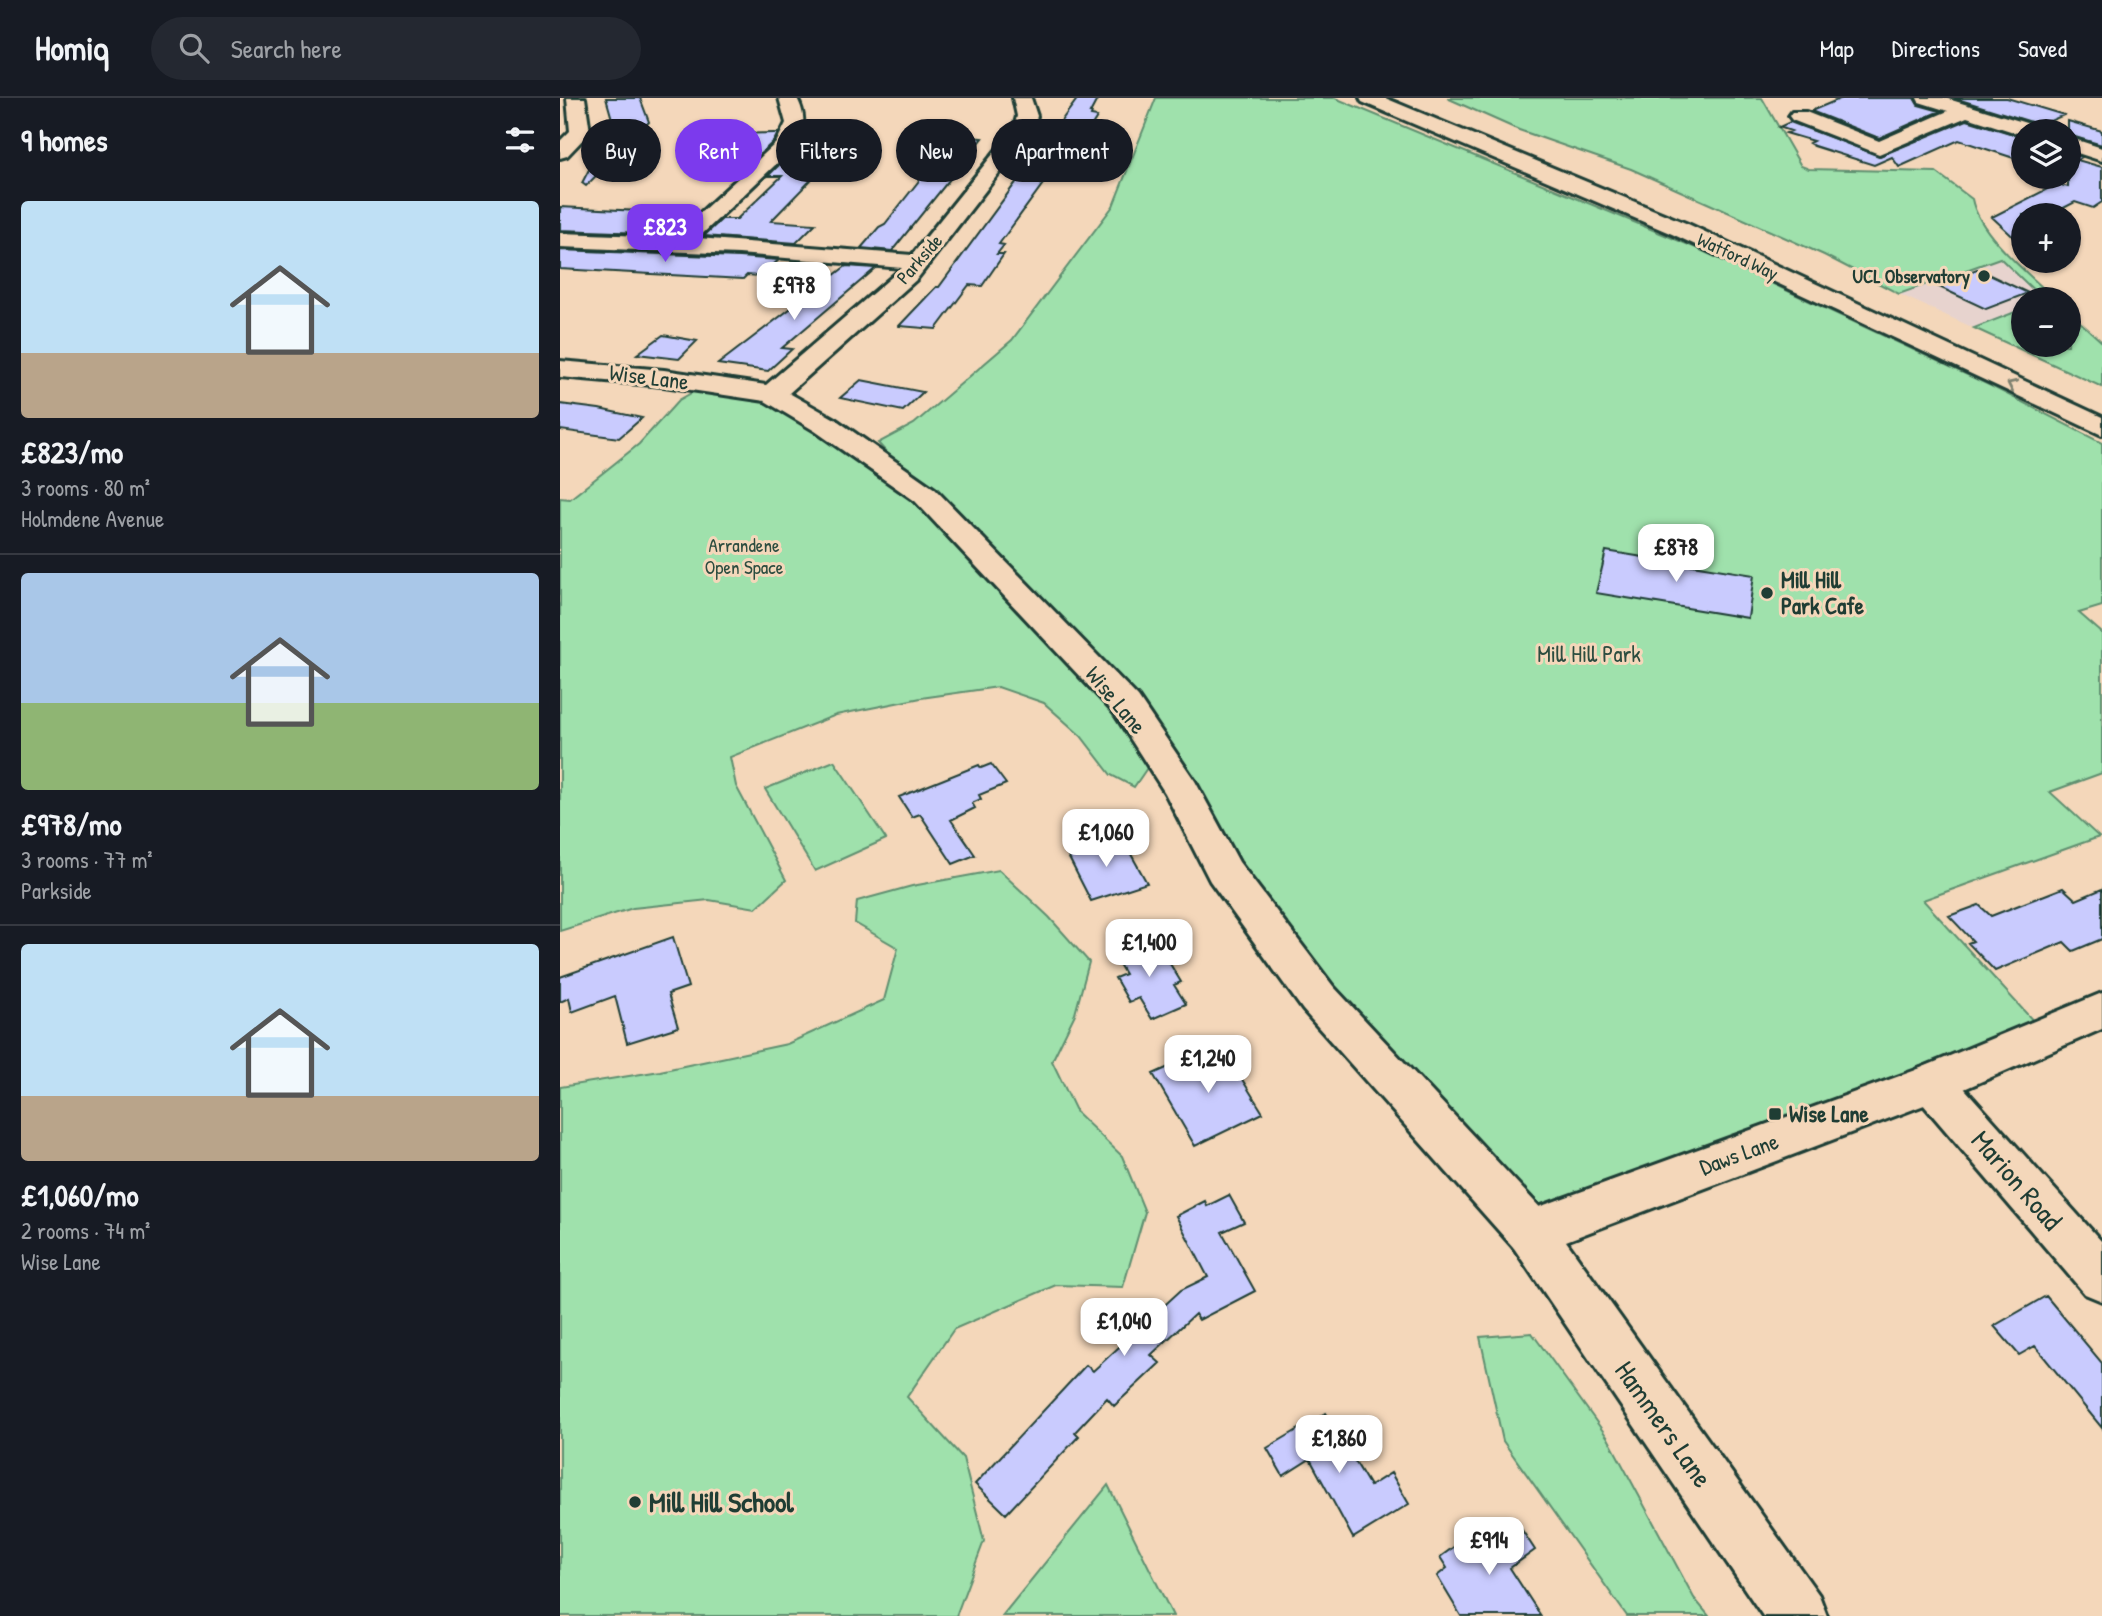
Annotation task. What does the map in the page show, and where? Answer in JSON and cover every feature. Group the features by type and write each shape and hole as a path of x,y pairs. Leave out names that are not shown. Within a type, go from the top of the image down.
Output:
{"main road":[{"path":"560,152 580,132 576,98"},
{"path":"681,242 783,147 793,134 797,125 796,113 788,98"},
{"name":"Parkside","path":"772,394 918,263 1023,129 1027,116 1022,98"},
{"name":"Watford Way","path":"1369,98 1667,224 2102,427"},
{"name":"Watford Way","path":"1401,98 1706,224 2102,406"},
{"path":"1926,98 2011,124"},
{"path":"1879,148 1966,110"},
{"path":"1798,116 1911,159"},
{"path":"2081,147 2100,152"},
{"path":"560,240 681,242 783,248 918,263"},
{"name":"Wise Lane","path":"560,369 652,377 772,394 825,425 925,495 1126,705 1182,790 1224,871 1318,998 1531,1232"},
{"name":"Daws Lane","path":"1531,1232 1932,1083 2102,1010"},
{"name":"Marion Road","path":"1932,1083 2102,1278"},
{"name":"Hammers Lane","path":"1531,1232 1798,1616"}],"shaded area":[{"name":"UCL Observatory","path":"2000,258 2011,268 2011,273 2016,273 2030,287 2011,287 2011,314 1974,328 1899,294"}],"green space":[{"name":"Mill Hill Park","path":"1156,98 1335,98 1694,247 1991,386 2102,443 2102,606 2079,613 2102,633 2102,773 2050,792 2099,837 1923,900 2046,1035 1531,1232 1468,1165 1182,790 1040,616 1027,621 1108,709 1147,768 1134,787 1111,775 1081,736 1044,703 998,687 921,698 836,715 730,757 736,786 786,880 756,908 709,900 633,908 560,931 560,498 570,499 639,444 679,400 709,383 778,393 939,510 878,443 914,424 1012,340 1113,206 1123,182 1133,182 1133,156"},
{"path":"1447,98 1762,98 1801,166 1809,169 1936,172 1972,199 1984,226 2011,258 2011,268 2000,258 1899,294 1824,255 1631,169 1519,130"},
{"path":"2016,273 2027,273 2042,287 2030,287"},
{"path":"2011,314 2011,345 1974,328"},
{"path":"2081,323 2102,342 2102,387 2037,357 2081,357"},
{"path":"834,761 886,839 815,871 765,789"},
{"path":"999,870 1049,917 1089,962 1075,1014 1052,1061 1077,1113 1122,1156 1145,1212 1123,1287 1056,1285 954,1329 907,1397 963,1458 984,1541 956,1616 560,1616 560,1087 660,1071 787,1044 884,1000 898,948 855,923 857,901 912,886"},
{"path":"1532,1333 1608,1438 1694,1598 1709,1616 1627,1616 1503,1441 1480,1337"},
{"path":"1108,1485 1173,1616 1002,1616"}],"building":[{"path":"606,98 640,98 648,119 612,119"},
{"path":"1078,98 1098,98 1090,113 1091,116 1097,117 1096,119 1063,119"},
{"path":"1842,98 1914,98 1918,105 1940,111 1879,138 1811,111"},
{"path":"1954,98 2007,98 2064,115 2055,119 2022,119"},
{"path":"1967,120 2011,133 2011,157 1959,140 1899,167 1892,157 1874,165 1814,146 1809,143 1813,141 1786,133 1791,131 1779,127 1790,122 1880,156"},
{"path":"2081,125 2102,131 2102,145 2081,139"},
{"path":"762,133 776,133 774,141 762,152"},
{"path":"2081,161 2102,167 2102,202 2093,208 2075,202 2020,203 2047,189 2081,189"},
{"path":"776,168 776,176 768,176"},
{"path":"776,182 809,182 771,221 815,224 796,243 704,236 722,219 737,219"},
{"path":"918,182 948,182 892,251 861,248 879,227 885,224"},
{"path":"1016,182 1044,182 999,244 1004,245 997,254 1004,254 982,286 969,285 936,329 899,326 939,287"},
{"path":"560,207 679,213 676,216 692,217 673,234 560,230"},
{"path":"2011,207 2011,235 1992,217"},
{"path":"560,250 779,260 759,276 747,275 743,279 560,269"},
{"path":"846,266 876,268 782,348 792,349 768,371 718,364"},
{"path":"1977,269 2015,287 2011,287 2011,299 1986,309 1935,285"},
{"path":"663,335 697,341 679,359 637,354"},
{"path":"861,380 923,392 903,411 840,398"},
{"path":"560,404 642,418 619,438 560,430"},
{"path":"1606,551 1754,575 1748,618 1596,593"},
{"path":"991,764 1006,784 979,795 981,799 972,803 975,808 951,820 975,855 953,864 920,814 912,817 899,797 979,765 981,768"},
{"path":"1116,838 1122,849 1127,847 1147,883 1091,901 1067,854"},
{"path":"2063,888 2076,900 2102,889 2102,939 2073,951 2064,942 1995,971 1968,943 1973,941 1949,916 1979,905 1991,916"},
{"path":"673,937 688,987 668,994 678,1027 627,1043 615,996 572,1012 569,998 560,1002 560,977"},
{"path":"1146,940 1157,957 1164,954 1181,982 1174,985 1186,1004 1152,1019 1139,998 1129,1002 1115,978 1125,974 1113,954"},
{"path":"1220,1044 1263,1113 1195,1146 1153,1074"},
{"path":"1229,1195 1244,1222 1222,1232 1255,1291 1199,1320 1195,1314 1151,1355 1160,1363 1114,1406 1107,1398 1075,1432 1079,1436 1006,1514 975,1484 1086,1365 1093,1371 1181,1290 1208,1277 1176,1216 1205,1201 1207,1206"},
{"path":"2046,1296 2102,1363 2102,1428 2035,1346 2019,1355 1994,1326"},
{"path":"1326,1413 1370,1486 1391,1473 1409,1504 1353,1538 1310,1459 1283,1476 1267,1448"},
{"path":"1516,1521 1535,1550 1510,1568 1541,1616 1461,1616 1437,1576 1447,1568 1440,1557 1462,1541 1470,1553"}],"place":[{"name":"UCL Observatory","path":"1984,276"},
{"name":"Mill Hill Park Cafe","path":"1767,593"},
{"name":"Wise Lane","path":"1775,1114"},
{"name":"Mill Hill School","path":"635,1502"}],"park label":[{"name":"Arrandene Open Space","path":"744,556"}]}
